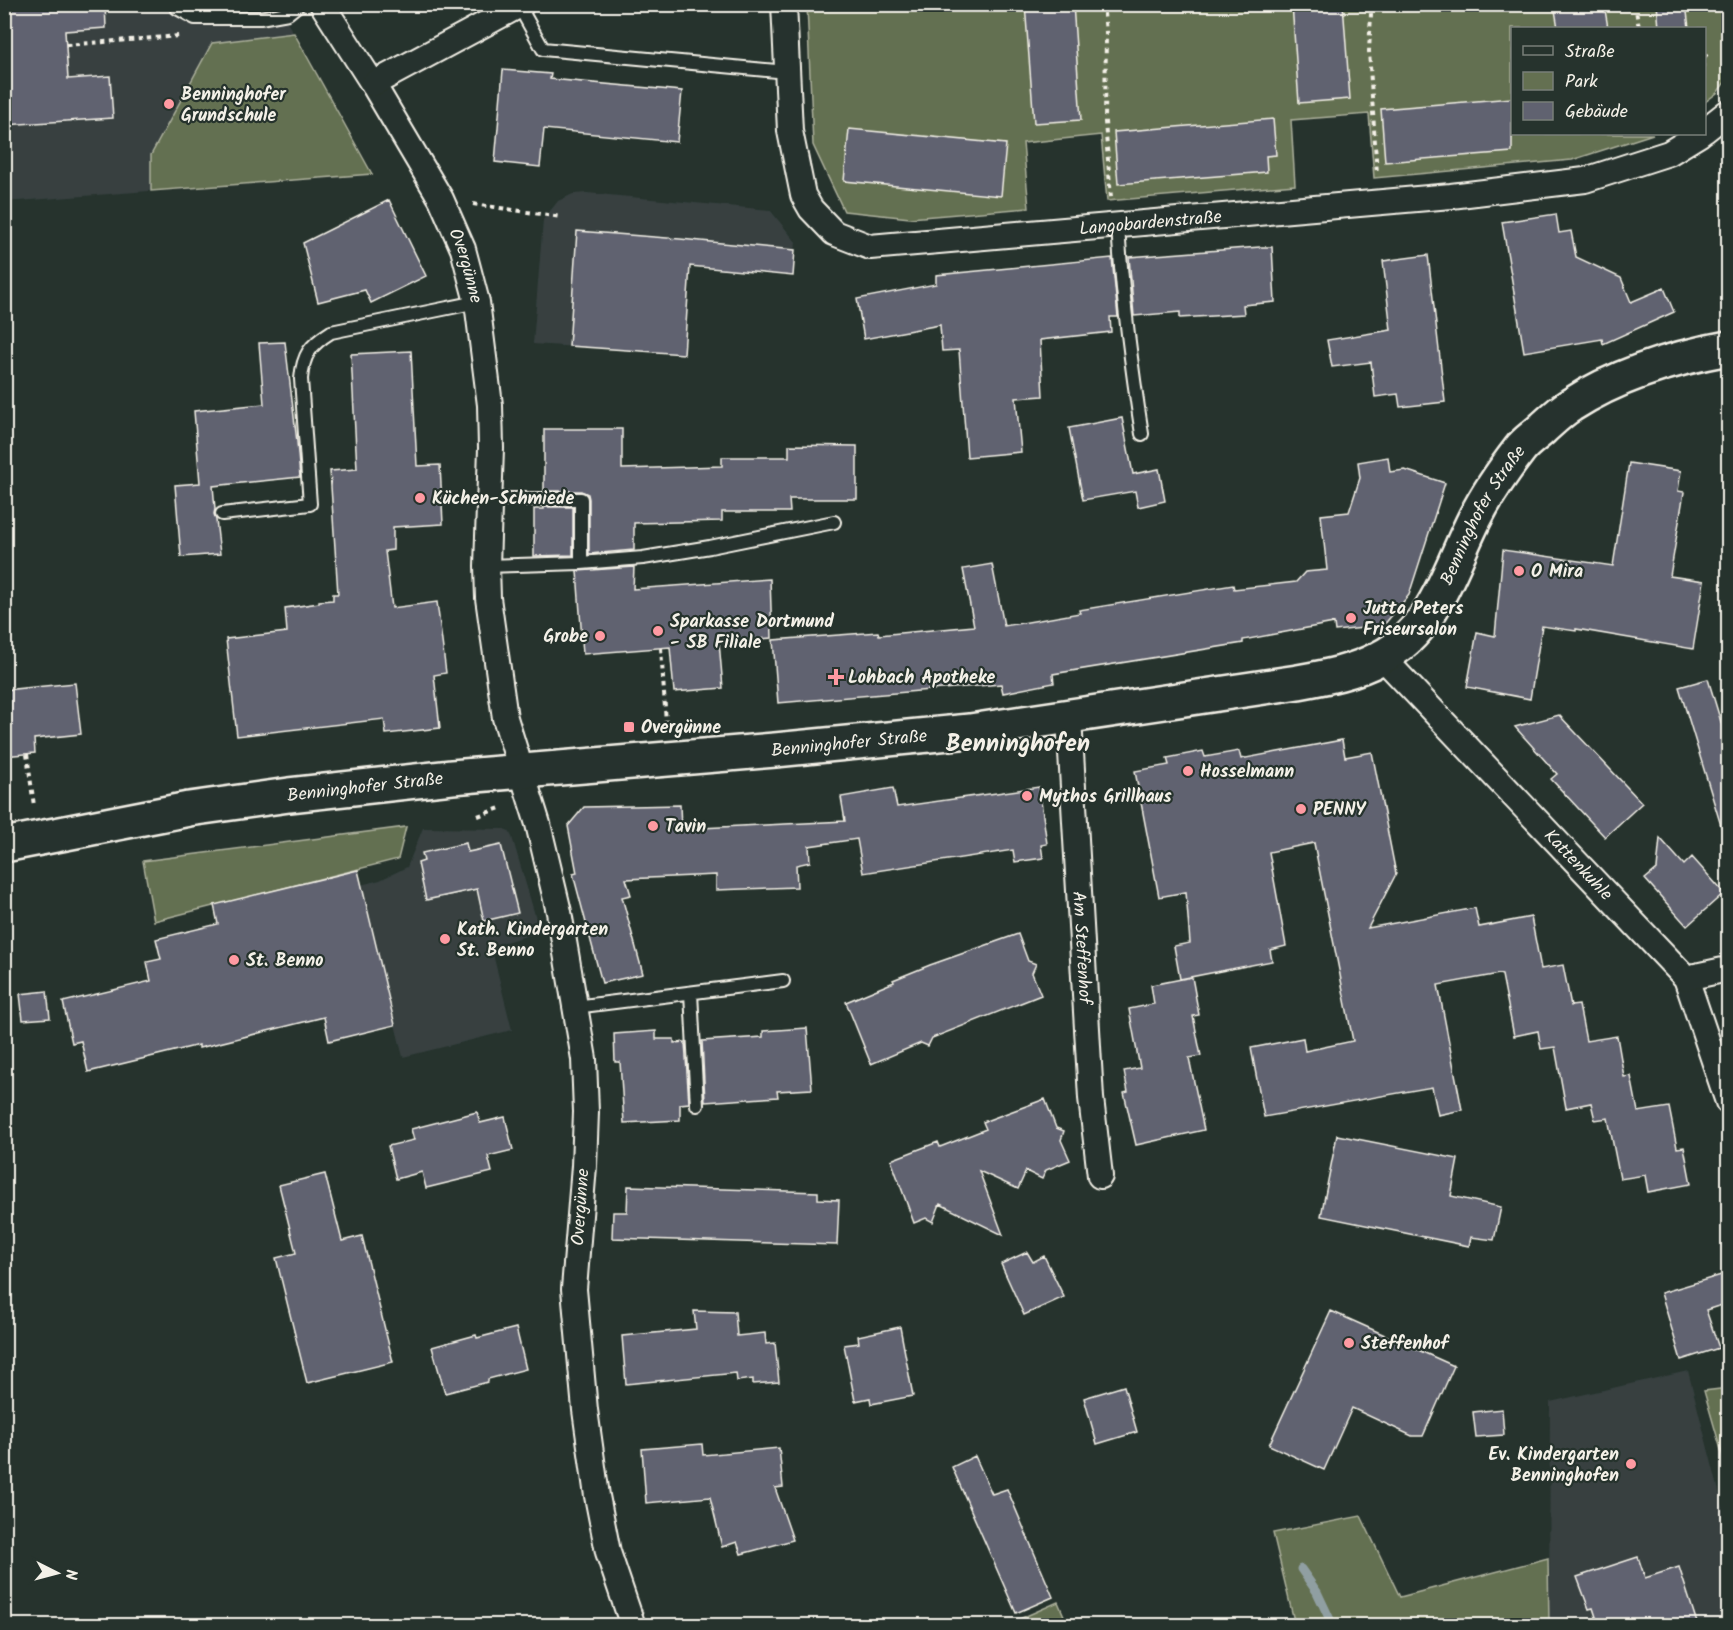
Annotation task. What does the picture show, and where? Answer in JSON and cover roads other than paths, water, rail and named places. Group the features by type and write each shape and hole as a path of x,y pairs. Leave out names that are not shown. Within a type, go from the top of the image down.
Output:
{"main road":[{"name":"Benninghofer Straße","path":"4,845 189,809 289,795 452,777 958,733 1070,718 1328,677 1357,669 1402,644 1420,627 1434,605 1475,517 1521,447 1570,405 1611,382 1655,365 1728,348"}],"street":[{"name":"Overgünne","path":"322,4 373,84 441,200 463,249 477,302 490,405 488,598 505,718 538,824 559,912 584,1059 586,1112 584,1166 574,1289 585,1410 597,1496 608,1552 633,1626"},
{"name":"Langobardenstraße","path":"784,4 790,131 803,195 811,209 834,233 870,247 1462,195 1585,180 1669,153 1698,135"},
{"path":"373,84 521,5"},
{"path":"1706,129 1728,112"},
{"name":"Kattenkuhle","path":"1382,657 1686,978 1728,1102"},
{"name":"Am Steffenhof","path":"1070,718 1091,1098 1100,1176"},
{"path":"1686,978 1728,969"}],"lane":[{"path":"174,4 195,18 260,18 288,13 299,4"},
{"path":"521,5 543,49 787,72"},
{"path":"1116,225 1130,358 1142,434"},
{"path":"222,514 310,504 303,363 309,351 321,339 331,332 477,302"},
{"path":"489,499 581,499 582,563"},
{"path":"487,566 582,563 643,558 834,522"},
{"path":"575,1007 783,981"},
{"path":"691,993 697,1105"}],"waterway":[{"path":"1301,1569 1317,1592 1333,1626"}],"place":[{"name":"Benninghofer Grundschule","path":"169,104"},
{"name":"Küchen-Schmiede","path":"420,498"},
{"name":"O Mira","path":"1519,571"},
{"name":"Jutta Peters Friseursalon","path":"1351,618"},
{"name":"Sparkasse Dortmund - SB Filiale","path":"658,631"},
{"name":"Grobe","path":"600,636"},
{"name":"Lohbach Apotheke","path":"836,677"},
{"name":"Overgünne","path":"629,727"},
{"name":"Hosselmann","path":"1188,771"},
{"name":"Mythos Grillhaus","path":"1027,796"},
{"name":"PENNY","path":"1301,809"},
{"name":"Tavin","path":"653,826"},
{"name":"Kath. Kindergarten St. Benno","path":"445,939"},
{"name":"St. Benno","path":"234,960"},
{"name":"Steffenhof","path":"1349,1343"},
{"name":"Ev. Kindergarten Benninghofen","path":"1631,1464"}],"district":[{"name":"Benninghofen","path":"1018,743"}]}
